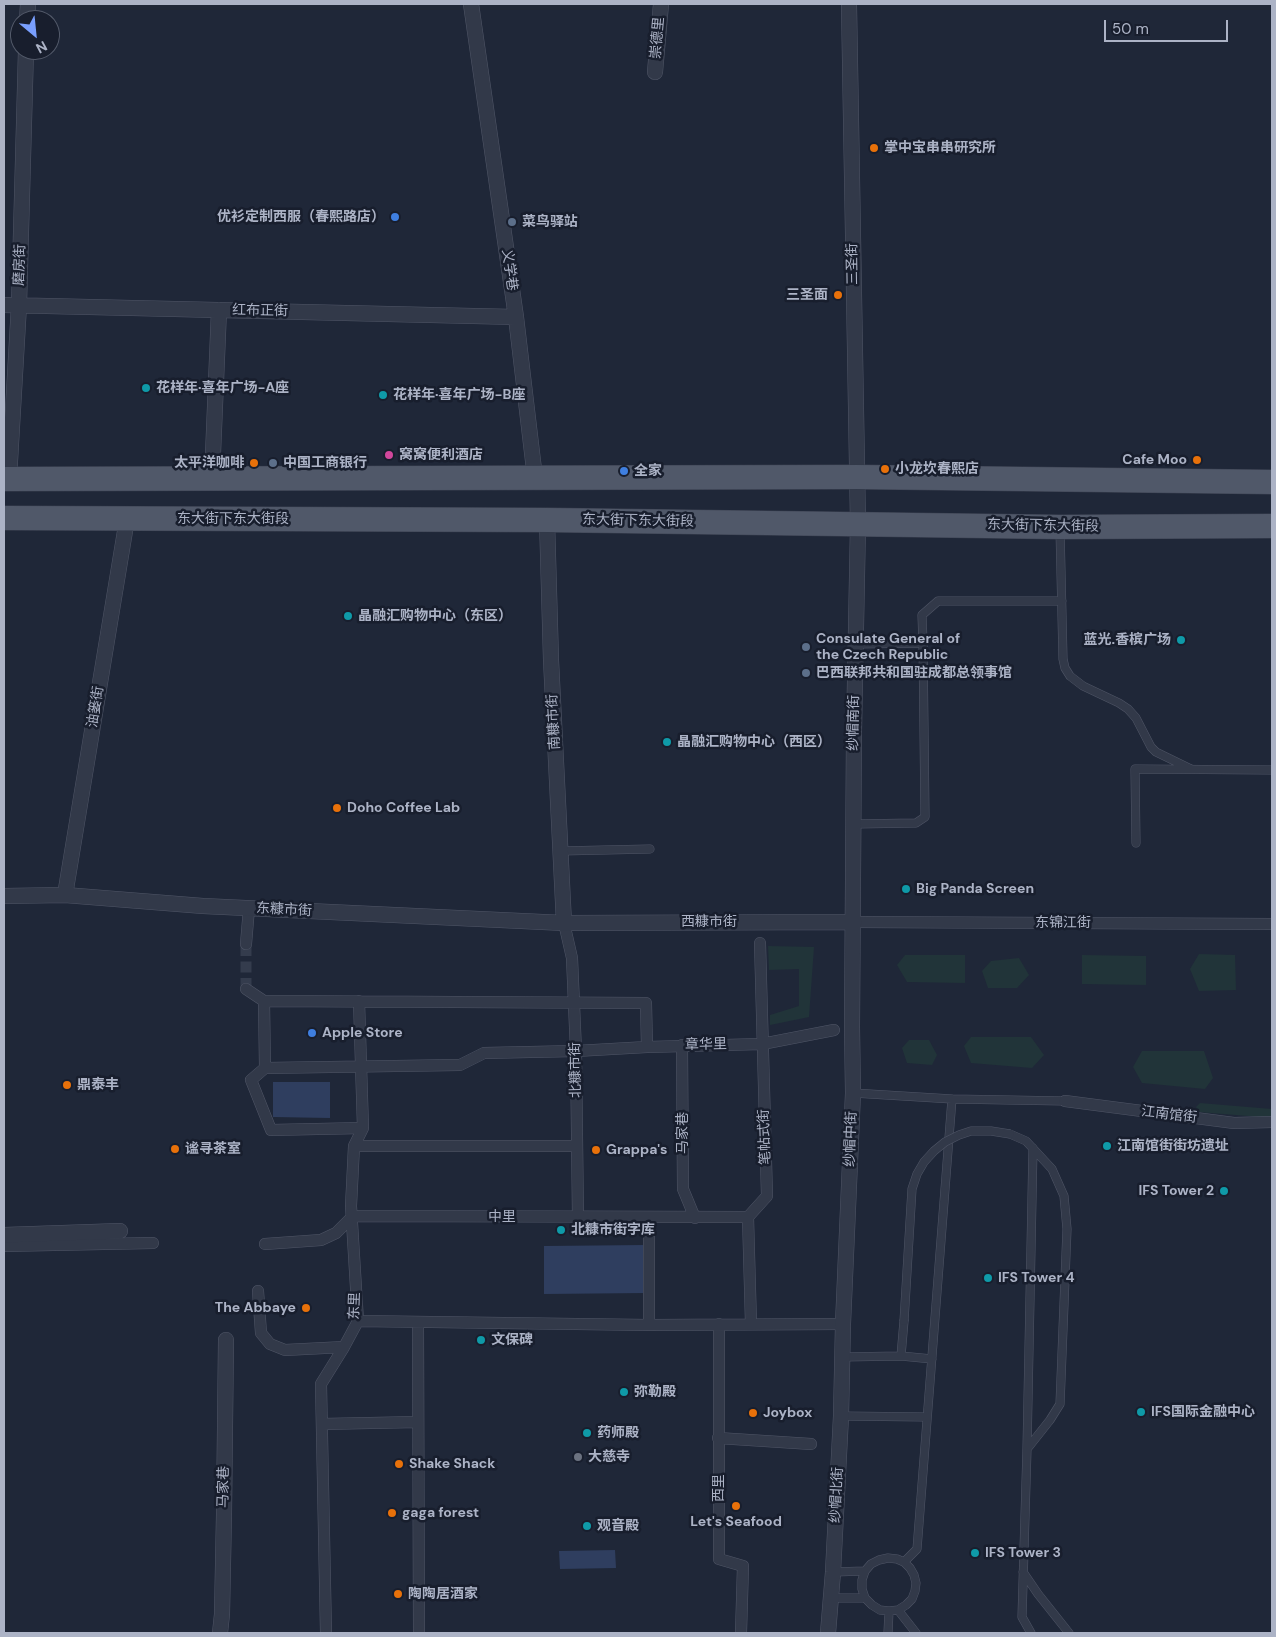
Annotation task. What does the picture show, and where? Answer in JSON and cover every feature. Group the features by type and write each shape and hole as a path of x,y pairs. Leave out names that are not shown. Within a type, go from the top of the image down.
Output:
{"main road":[{"path":"7,479 857,477 1272,482"},
{"name":"东大街下东大街段","path":"4,518 547,520 1060,527 1272,526"}],"street":[{"name":"义学巷","path":"470,4 516,317 535,478"},
{"name":"崇德里","path":"656,72 661,4"},
{"name":"三圣街","path":"849,4 858,524"},
{"name":"磨房街","path":"7,479 19,305 26,60"},
{"name":"红布正街","path":"4,305 516,317"},
{"path":"212,478 219,310"},
{"name":"油篓街","path":"65,895 127,519"},
{"name":"南糠市街","path":"547,520 551,660 564,922"},
{"name":"纱帽南街","path":"854,922 855,644 858,524"},
{"name":"东糠市街","path":"4,896 65,895 249,908 564,922"},
{"path":"246,944 249,908"},
{"name":"西糠市街","path":"564,922 854,922"},
{"name":"北糠市街","path":"564,922 572,958 576,1051 578,1218"},
{"name":"东锦江街","path":"854,922 1272,924"},
{"name":"纱帽中街","path":"842,1356 853,1093 854,922"},
{"name":"笔帖式街","path":"748,1217 767,1196 760,943"},
{"path":"246,989 264,1001 646,1003 647,1047"},
{"path":"264,1001 265,1068 251,1080 271,1130 363,1128"},
{"name":"东里","path":"326,1633 321,1384 344,1348 358,1321 351,1206 354,1146 363,1128 359,1001"},
{"name":"章华里","path":"265,1068 361,1065 460,1065 484,1053 576,1051 682,1045 762,1044 834,1030"},
{"name":"马家巷","path":"682,1045 683,1189 695,1218"},
{"name":"江南馆街","path":"1066,1102 1234,1123 1272,1122"},
{"path":"354,1146 577,1146"},
{"path":"265,1244 321,1240 336,1234 353,1216"},
{"name":"中里","path":"353,1216 748,1217"},
{"path":"748,1217 751,1324"},
{"path":"649,1218 649,1325"},
{"path":"4,1235 120,1231"},
{"path":"4,1246 153,1242"},
{"path":"258,1291 261,1333 270,1344 285,1350 344,1348"},
{"path":"358,1321 649,1325 843,1324"},
{"path":"418,1322 419,1633"},
{"name":"西里","path":"719,1324 719,1559 743,1566 741,1633"},
{"name":"马家巷","path":"220,1633 224,1524 226,1340"},
{"name":"纱帽北街","path":"828,1633 841,1416 842,1356"},
{"path":"322,1424 418,1422"},
{"path":"718,1438 811,1444"}],"lane":[{"path":"1060,527 1063,659 1065,668 1070,676 1083,686 1120,703 1128,709 1156,752 1190,769"},
{"path":"854,824 916,823 926,817 922,615 938,601 1062,601"},
{"path":"855,644 922,644"},
{"path":"1136,843 1136,769 1272,770"},
{"path":"560,851 650,849"},
{"path":"853,1093 952,1099 1066,1102"},
{"path":"904,1562 917,1549 952,1099"},
{"path":"901,1356 912,1189 917,1174 924,1162 934,1151 945,1142 959,1135 976,1131 990,1131 1010,1134 1026,1141 1052,1169 1064,1196 1067,1229 1060,1404 1050,1420 1027,1448"},
{"path":"912,1219 913,1189 924,1162 934,1152 944,1147 948,1148"},
{"path":"1031,1633 1022,1617 1033,1148"},
{"path":"842,1356 901,1356 932,1359"},
{"path":"841,1416 927,1417"},
{"path":"888,1558 904,1562 914,1575 915,1591 906,1605 898,1610 880,1610 872,1605 862,1590 862,1580 866,1572 871,1564 879,1560 888,1558"},
{"path":"833,1572 866,1572"},
{"path":"1023,1572 1069,1633"},
{"path":"831,1598 866,1598"},
{"path":"898,1610 916,1633"},
{"path":"888,1633 889,1611"}],"green space":[{"path":"768,946 814,947 809,1017 770,1025 770,1015 799,1006 799,969 769,970"},
{"path":"1199,954 1235,955 1236,990 1199,991 1190,969"},
{"path":"905,955 965,955 965,983 907,982 897,965"},
{"path":"1082,955 1146,956 1146,985 1082,984"},
{"path":"1019,958 1029,975 1017,988 988,988 982,971 991,961"},
{"path":"971,1037 1031,1037 1044,1055 1032,1068 971,1063 964,1046"},
{"path":"909,1040 929,1040 937,1055 932,1065 907,1063 902,1048"},
{"path":"1142,1051 1204,1051 1213,1078 1205,1089 1142,1083 1133,1067"},
{"path":"1200,1103 1272,1109 1272,1118 1199,1112 1196,1107"}],"water":[{"path":"273,1082 330,1082 330,1118 273,1117"},
{"path":"645,1245 646,1293 544,1294 544,1246"},
{"path":"615,1550 616,1568 560,1569 559,1551"}],"tunnel":[{"path":"246,944 246,989"}],"place":[{"name":"掌中宝串串研究所","path":"874,148"},
{"name":"优衫定制西服（春熙路店）","path":"395,217"},
{"name":"菜鸟驿站","path":"512,222"},
{"name":"三圣面","path":"838,295"},
{"name":"花样年·喜年广场-A座","path":"146,388"},
{"name":"花样年·喜年广场-B座","path":"383,395"},
{"name":"窝窝便利酒店","path":"389,455"},
{"name":"Cafe Moo","path":"1197,460"},
{"name":"太平洋咖啡","path":"254,463"},
{"name":"中国工商银行","path":"273,463"},
{"name":"小龙坎春熙店","path":"885,469"},
{"name":"全家","path":"624,471"},
{"name":"晶融汇购物中心（东区）","path":"348,616"},
{"name":"蓝光.香槟广场","path":"1181,640"},
{"name":"Consulate General of the Czech Republic","path":"806,647"},
{"name":"巴西联邦共和国驻成都总领事馆","path":"806,673"},
{"name":"晶融汇购物中心（西区）","path":"667,742"},
{"name":"Doho Coffee Lab","path":"337,808"},
{"name":"Big Panda Screen","path":"906,889"},
{"name":"Apple Store","path":"312,1033"},
{"name":"鼎泰丰","path":"67,1085"},
{"name":"江南馆街街坊遗址","path":"1107,1146"},
{"name":"谧寻茶室","path":"175,1149"},
{"name":"Grappa's","path":"596,1150"},
{"name":"IFS Tower 2","path":"1224,1191"},
{"name":"北糠市街字库","path":"561,1230"},
{"name":"IFS Tower 4","path":"988,1278"},
{"name":"The Abbaye","path":"306,1308"},
{"name":"文保碑","path":"481,1340"},
{"name":"弥勒殿","path":"624,1392"},
{"name":"IFS国际金融中心","path":"1141,1412"},
{"name":"Joybox","path":"753,1413"},
{"name":"药师殿","path":"587,1433"},
{"name":"大慈寺","path":"578,1457"},
{"name":"Shake Shack","path":"399,1464"},
{"name":"Let's Seafood","path":"736,1506"},
{"name":"gaga forest","path":"392,1513"},
{"name":"观音殿","path":"587,1526"},
{"name":"IFS Tower 3","path":"975,1553"},
{"name":"陶陶居酒家","path":"398,1594"}]}
